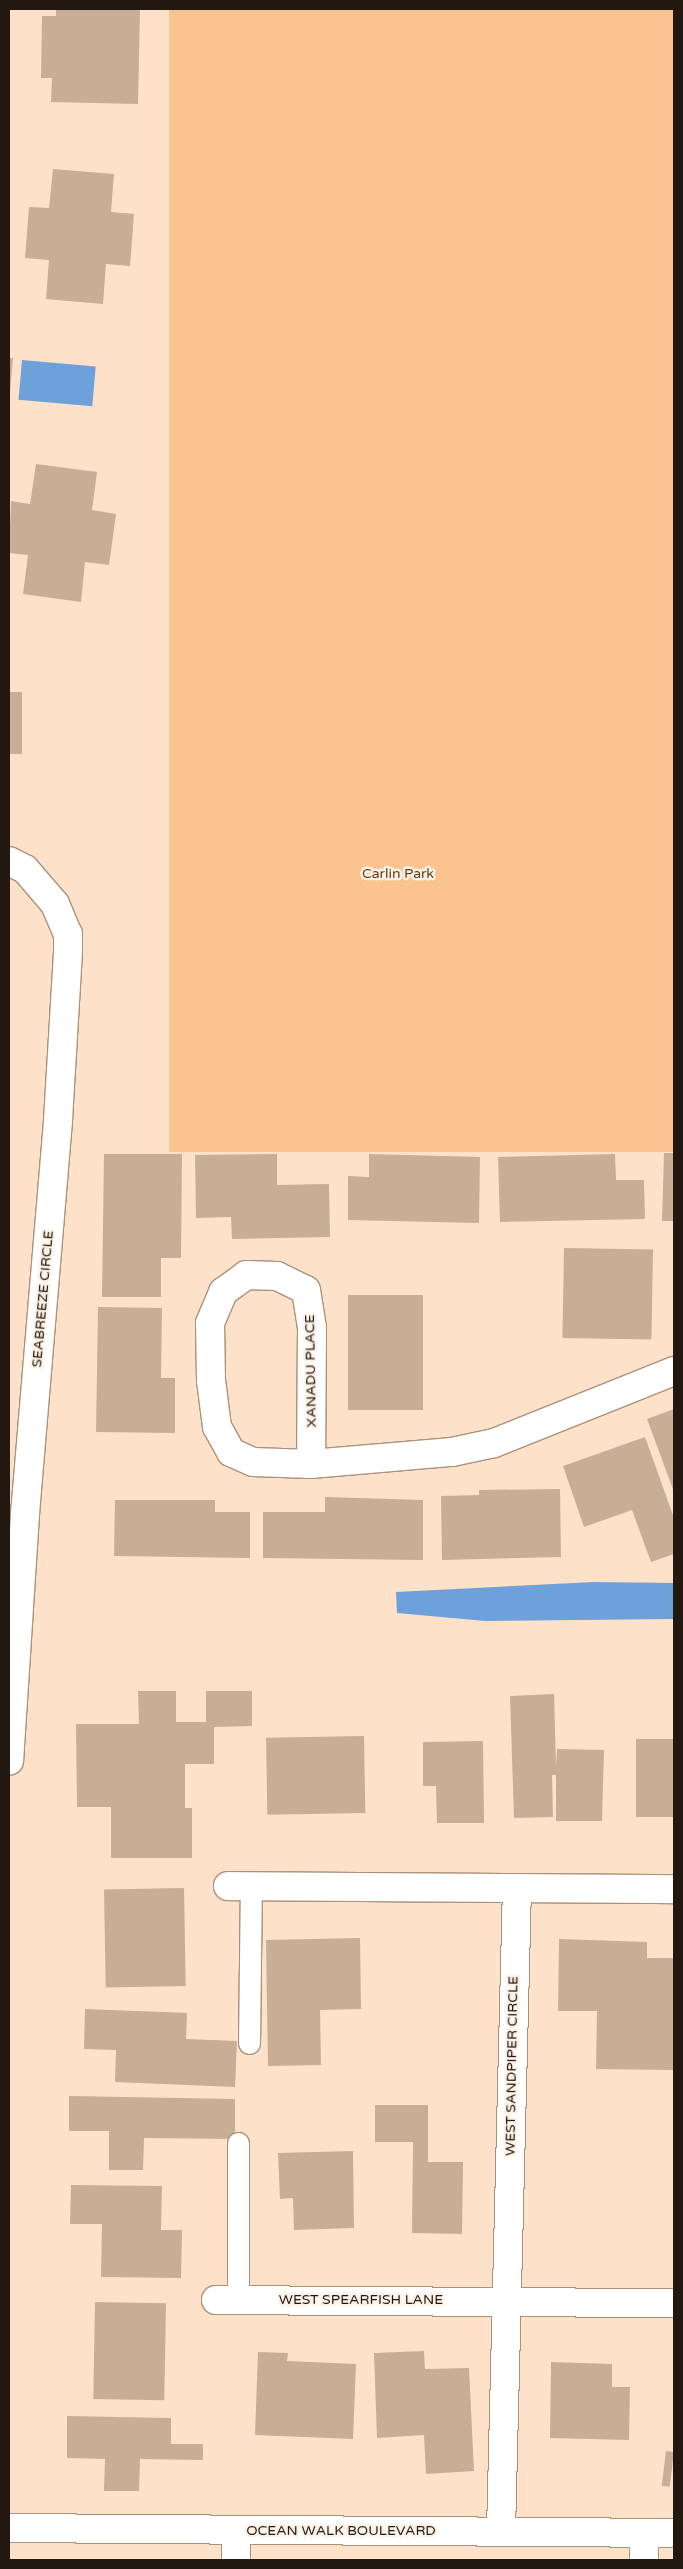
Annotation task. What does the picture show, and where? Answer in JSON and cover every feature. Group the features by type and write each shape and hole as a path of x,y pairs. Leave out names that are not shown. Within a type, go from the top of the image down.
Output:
{"street":[{"name":"SEABREEZE CIRCLE","path":"9,861 25,869 55,904 68,934 58,1121 25,1515 9,1760"},
{"name":"XANADU PLACE","path":"311,1464 312,1327 306,1290 277,1276 246,1275 223,1292 210,1323 211,1380 217,1427 231,1452 253,1462 311,1464 452,1452 494,1443 674,1371"},
{"path":"239,1886 674,1889"},
{"name":"WEST SANDPIPER CIRCLE","path":"501,2532 516,1888"},
{"name":"WEST SPEARFISH LANE","path":"227,2300 507,2300 674,2303"},
{"name":"OCEAN WALK BOULEVARD","path":"9,2528 674,2533"},
{"path":"236,2530 236,2560"},
{"path":"644,2533 644,2560"}],"lane":[{"path":"239,1886 249,2043"},
{"path":"227,2300 238,2143"}],"green space":[{"name":"Carlin Park","path":"169,9 674,9 674,1152 169,1152"}],"water":[{"path":"22,360 96,366 92,406 19,400"},
{"path":"594,1582 674,1583 674,1619 485,1621 397,1613 396,1592"}],"building":[{"path":"56,9 140,9 138,104 51,102 52,78 41,78 42,16 56,16"},
{"path":"53,169 114,174 111,212 134,214 130,266 106,264 103,304 46,299 49,260 25,258 29,207 49,208"},
{"path":"9,358 13,358 10,393 9,393"},
{"path":"36,464 97,472 92,510 116,514 109,565 85,562 81,602 23,594 28,555 9,553 11,501 30,504"},
{"path":"9,692 22,692 22,754 9,754"},
{"path":"664,1153 674,1153 674,1221 662,1221"},
{"path":"104,1154 182,1154 181,1258 161,1258 161,1297 102,1297"},
{"path":"277,1154 277,1185 329,1184 330,1237 232,1239 231,1217 196,1218 195,1155"},
{"path":"369,1154 480,1157 479,1223 348,1220 348,1176 369,1177"},
{"path":"615,1154 616,1180 644,1180 645,1219 500,1222 498,1157"},
{"path":"564,1248 653,1250 651,1340 562,1338"},
{"path":"348,1295 423,1295 423,1410 348,1410"},
{"path":"98,1307 162,1308 161,1378 175,1378 175,1433 96,1432"},
{"path":"674,1409 674,1492 647,1419"},
{"path":"645,1437 674,1518 674,1554 651,1562 632,1510 584,1527 563,1466"},
{"path":"560,1489 561,1557 442,1560 441,1496 479,1495 479,1490"},
{"path":"325,1497 423,1500 423,1560 263,1558 263,1512 325,1512"},
{"path":"115,1500 215,1500 215,1512 250,1512 250,1558 114,1556"},
{"path":"138,1691 176,1691 176,1722 206,1722 206,1691 252,1691 252,1726 214,1727 214,1764 185,1764 185,1808 192,1808 192,1858 111,1858 111,1807 77,1807 76,1724 139,1724"},
{"path":"554,1694 556,1767 557,1749 604,1750 602,1821 556,1821 556,1775 552,1775 553,1817 514,1818 510,1696"},
{"path":"364,1736 365,1813 267,1815 266,1738"},
{"path":"636,1739 674,1739 674,1817 636,1817"},
{"path":"483,1741 484,1823 437,1823 436,1786 423,1786 423,1742"},
{"path":"184,1888 186,1986 106,1987 104,1889"},
{"path":"360,1938 361,2009 320,2010 321,2065 268,2066 266,1940"},
{"path":"559,1939 647,1942 647,1958 674,1958 674,2070 596,2069 597,2011 558,2011"},
{"path":"85,2009 187,2013 186,2039 237,2041 235,2087 115,2082 116,2050 84,2049"},
{"path":"69,2096 235,2099 235,2139 144,2138 143,2170 109,2170 109,2131 69,2131"},
{"path":"375,2105 428,2105 428,2162 463,2162 462,2234 412,2233 413,2142 375,2142"},
{"path":"353,2151 354,2228 294,2230 293,2198 280,2199 278,2153"},
{"path":"71,2185 162,2186 161,2230 182,2230 181,2278 101,2277 102,2224 70,2224"},
{"path":"95,2302 166,2303 164,2400 93,2399"},
{"path":"424,2351 425,2369 469,2368 474,2471 426,2474 424,2435 377,2438 374,2353"},
{"path":"258,2352 288,2353 287,2361 356,2364 353,2439 255,2435"},
{"path":"551,2362 612,2364 612,2387 630,2387 629,2440 550,2438"},
{"path":"67,2416 171,2418 171,2444 203,2444 203,2460 140,2459 139,2491 104,2491 105,2459 67,2458"},
{"path":"666,2451 674,2452 670,2487 662,2486"}]}
